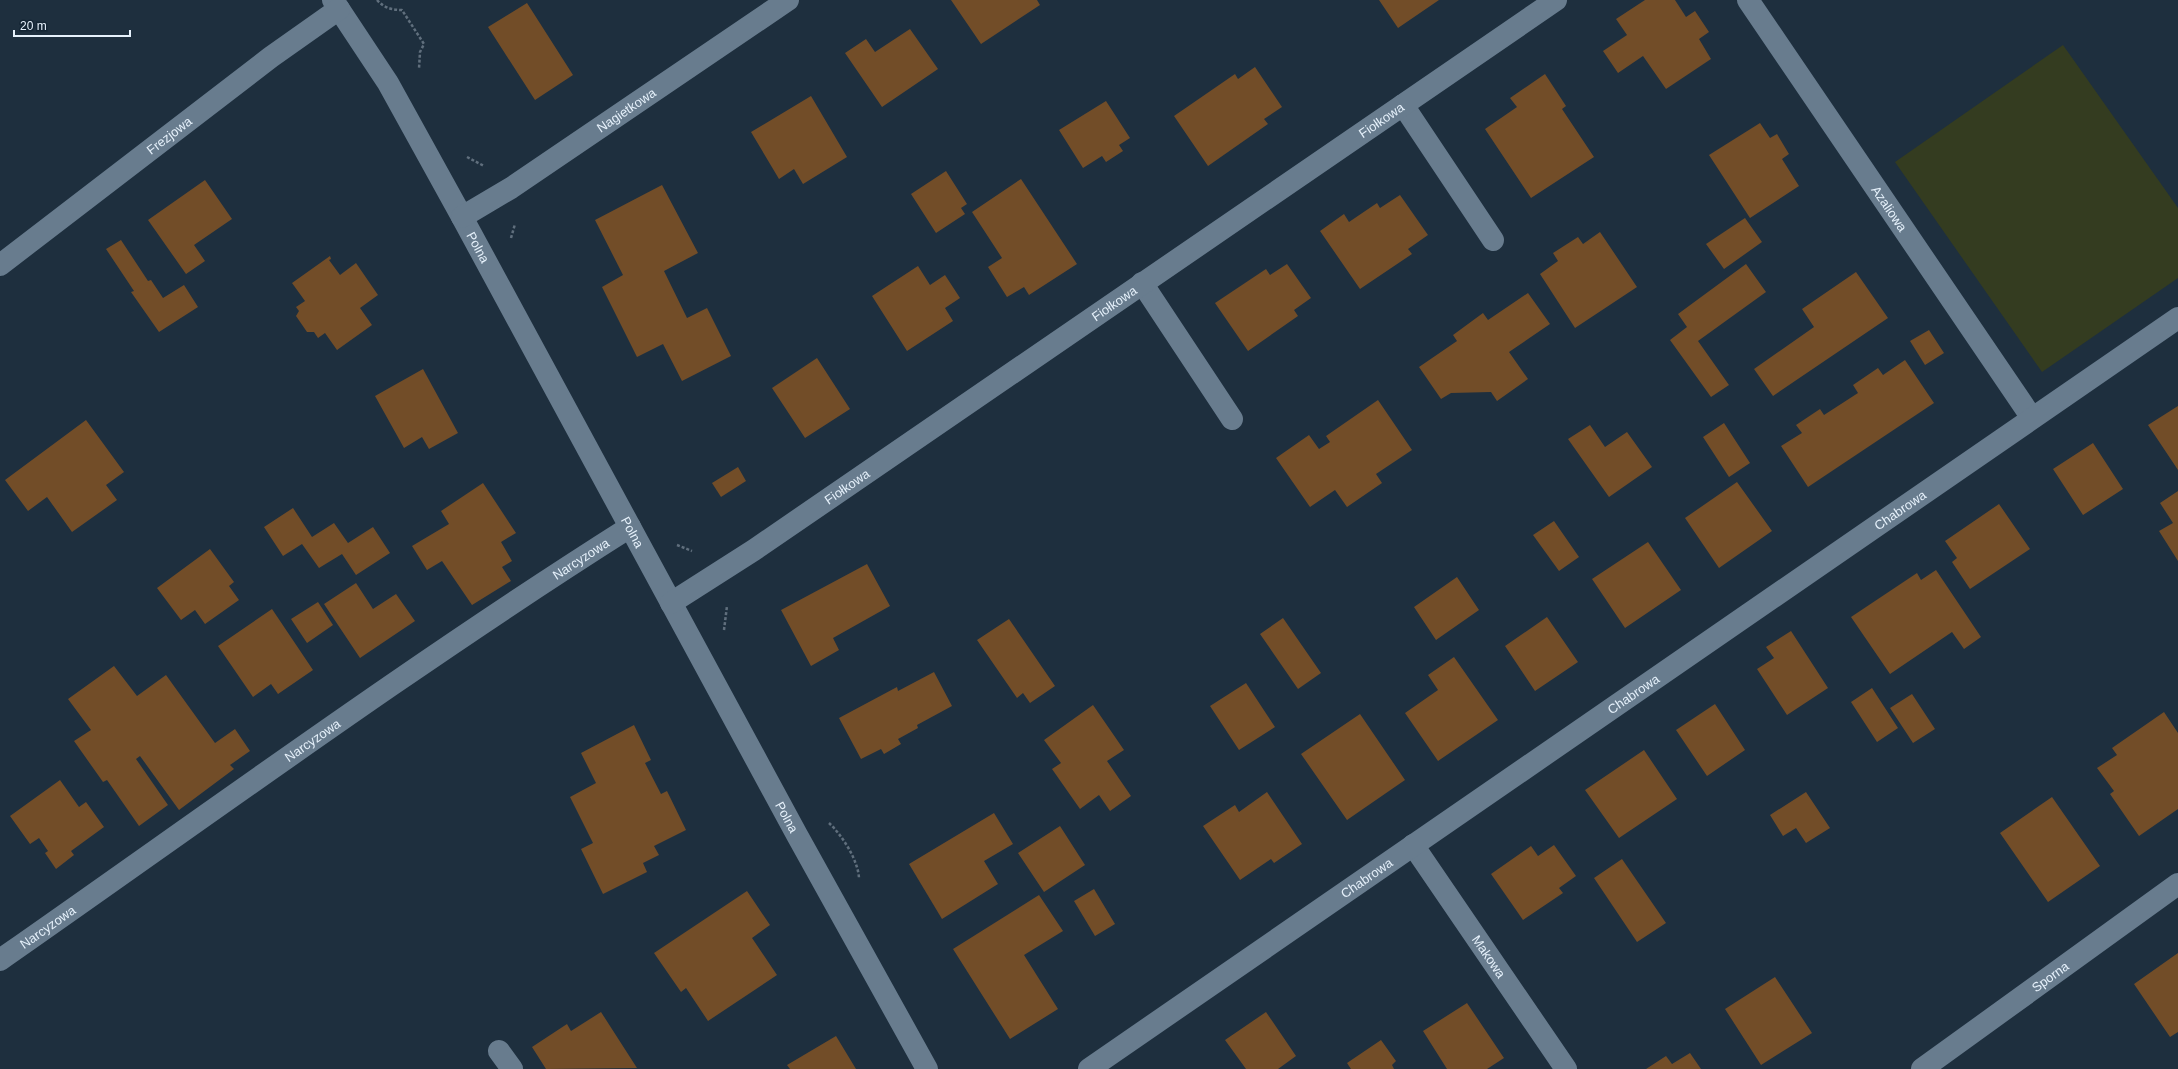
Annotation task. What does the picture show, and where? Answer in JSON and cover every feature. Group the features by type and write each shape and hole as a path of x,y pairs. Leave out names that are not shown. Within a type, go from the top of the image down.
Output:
{"street":[{"name":"Nagietkowa","path":"462,217 511,188 788,0"},
{"name":"Fiołkowa","path":"671,603 754,550 1556,0"},
{"name":"Azaliowa","path":"1748,0 2032,418"},
{"name":"Polna","path":"336,5 388,83 927,1069"},
{"name":"Frezjowa","path":"0,265 271,57 336,5"},
{"path":"1403,105 1493,240"},
{"path":"1142,283 1232,419"},
{"name":"Chabrowa","path":"1089,1069 2178,318"},
{"name":"Narcyzowa","path":"0,960 432,658 566,568 630,528"},
{"name":"Makowa","path":"1413,845 1566,1069"},
{"name":"Sporna","path":"1922,1069 2178,884"},
{"path":"500,1051 512,1069"}],"path":[{"path":"377,0 381,5 392,10 402,10 424,44 420,52 418,66 420,74"},
{"path":"463,152 468,158 488,167"},
{"path":"837,830 859,869"}],"green space":[{"path":"2063,45 2178,208 2178,278 2042,372 1895,162"}],"building":[{"path":"951,0 1037,0 1040,5 981,44"},
{"path":"1379,0 1439,0 1398,28"},
{"path":"1645,0 1675,0 1686,17 1695,11 1709,32 1699,39 1711,59 1666,89 1643,56 1618,73 1603,51 1627,35 1616,19"},
{"path":"527,3 573,75 535,100 488,27"},
{"path":"910,29 938,69 882,107 845,53 866,39 875,52"},
{"path":"1255,67 1282,107 1264,119 1268,124 1208,166 1174,116 1235,74 1238,79"},
{"path":"1545,74 1566,106 1562,109 1594,157 1531,198 1485,129 1517,107 1510,98"},
{"path":"811,96 847,157 803,184 794,169 779,179 751,132"},
{"path":"1106,101 1130,138 1119,145 1123,151 1106,162 1102,156 1083,168 1059,130"},
{"path":"1760,123 1770,138 1777,134 1789,154 1782,159 1799,186 1750,218 1709,155"},
{"path":"946,171 967,204 961,208 965,214 936,233 911,194"},
{"path":"1021,179 1077,264 1029,295 1024,287 1007,297 988,267 1002,258 972,212"},
{"path":"205,180 232,219 194,245 205,261 186,274 148,220"},
{"path":"662,185 698,253 664,271 687,318 707,308 731,356 682,381 663,344 637,357 602,287 623,275 595,220"},
{"path":"1400,195 1428,235 1408,249 1412,254 1360,289 1320,231 1344,214 1349,222 1377,203 1380,208"},
{"path":"1745,218 1762,242 1724,269 1706,244"},
{"path":"1600,232 1637,287 1575,328 1540,274 1558,261 1553,253 1578,237 1583,244"},
{"path":"121,240 148,281 151,280 163,298 184,285 198,307 159,332 131,292 134,291 106,249"},
{"path":"330,256 331,259 329,260 340,275 356,263 378,295 360,308 372,325 337,350 325,333 318,338 314,332 307,332 296,316 299,311 296,307 305,301 292,283"},
{"path":"1287,264 1311,298 1294,310 1298,316 1248,351 1215,303 1266,269 1270,275"},
{"path":"1746,264 1766,292 1698,341 1729,385 1711,397 1670,340 1687,327 1678,314"},
{"path":"918,266 930,285 945,275 960,298 945,308 953,321 907,351 872,296"},
{"path":"1856,272 1888,318 1773,396 1754,369 1814,327 1802,309"},
{"path":"1528,293 1550,324 1509,352 1528,379 1497,401 1491,392 1451,393 1441,399 1419,367 1457,341 1453,335 1483,313 1488,320"},
{"path":"1929,330 1944,353 1925,365 1910,341"},
{"path":"817,358 850,409 805,438 772,388"},
{"path":"1905,360 1934,403 1808,487 1781,446 1802,433 1796,425 1820,409 1824,415 1858,393 1853,385 1878,368 1883,375"},
{"path":"423,369 458,433 429,449 422,437 404,448 375,396"},
{"path":"1378,400 1412,450 1376,474 1382,483 1347,507 1335,490 1310,507 1276,458 1309,435 1319,449 1330,442 1326,436"},
{"path":"2178,406 2178,470 2148,425"},
{"path":"86,420 124,472 106,485 117,500 72,532 47,497 28,511 5,480"},
{"path":"1724,423 1750,463 1729,477 1703,437"},
{"path":"1590,425 1605,447 1627,432 1652,467 1609,497 1568,439"},
{"path":"2093,443 2123,489 2083,515 2053,469"},
{"path":"738,467 746,481 721,497 712,483"},
{"path":"1737,482 1772,531 1719,568 1685,518"},
{"path":"483,483 516,533 501,542 512,561 502,567 511,581 472,605 442,561 427,570 412,546 449,524 441,511"},
{"path":"2178,491 2178,561 2159,531 2173,523 2160,503"},
{"path":"1999,504 2030,549 1970,589 1952,562 1957,558 1945,541"},
{"path":"293,508 312,537 334,523 348,543 373,527 390,553 356,575 342,554 319,568 302,544 283,556 264,527"},
{"path":"1554,521 1579,557 1559,571 1533,535"},
{"path":"1648,542 1681,590 1625,628 1592,579"},
{"path":"210,549 234,582 229,586 239,600 205,624 195,610 181,620 157,588"},
{"path":"867,564 890,606 833,638 839,650 811,666 781,610"},
{"path":"1936,570 1981,637 1964,649 1952,632 1890,674 1851,617 1917,573 1921,580"},
{"path":"1457,577 1479,610 1436,640 1414,607"},
{"path":"356,583 373,609 396,594 415,621 360,658 324,604"},
{"path":"318,602 333,625 307,643 291,619"},
{"path":"272,609 313,670 278,694 271,684 253,697 218,646"},
{"path":"1547,617 1578,662 1535,691 1505,646"},
{"path":"1283,618 1321,673 1298,689 1260,634"},
{"path":"1009,619 1055,686 1030,703 1023,693 1017,698 977,640"},
{"path":"1791,631 1828,688 1787,715 1757,669 1774,658 1766,647"},
{"path":"1454,657 1498,720 1438,761 1405,713 1438,690 1428,675"},
{"path":"114,666 137,696 166,675 215,743 235,729 250,751 230,765 234,769 179,810 140,756 136,759 168,805 139,826 107,780 103,782 74,741 91,730 68,699"},
{"path":"934,672 952,706 917,725 918,728 898,739 901,744 884,754 881,749 861,759 839,718 897,687 898,691"},
{"path":"1246,683 1275,727 1239,750 1210,706"},
{"path":"1872,688 1898,728 1877,742 1851,702"},
{"path":"1912,694 1935,729 1913,743 1890,708"},
{"path":"1715,704 1745,750 1707,776 1676,730"},
{"path":"1093,705 1124,750 1107,761 1131,796 1110,811 1099,795 1080,809 1052,769 1061,763 1044,740"},
{"path":"2164,712 2178,733 2178,809 2139,836 2110,794 2114,791 2097,768 2117,755 2112,748"},
{"path":"1360,714 1405,780 1347,820 1301,754"},
{"path":"634,725 651,760 645,763 661,794 667,791 686,830 654,846 659,855 643,863 647,872 603,894 581,849 593,843 570,797 596,783 581,753"},
{"path":"1644,750 1677,799 1619,838 1585,790"},
{"path":"60,780 79,807 86,802 104,827 71,851 74,855 56,869 45,853 48,851 39,838 30,844 10,816"},
{"path":"1267,792 1302,844 1274,863 1271,859 1240,880 1203,826 1235,805 1239,812"},
{"path":"1806,792 1830,828 1806,843 1796,828 1783,836 1770,815"},
{"path":"2052,797 2100,866 2048,902 2000,833"},
{"path":"994,813 1013,844 984,861 998,884 942,919 909,864"},
{"path":"1060,826 1085,865 1044,892 1018,853"},
{"path":"1554,845 1576,876 1559,888 1563,893 1523,920 1491,874 1531,846 1538,856"},
{"path":"1622,859 1666,923 1637,942 1594,878"},
{"path":"1094,889 1115,924 1095,936 1074,901"},
{"path":"747,891 770,925 752,938 777,975 708,1021 686,988 681,992 654,953"},
{"path":"1039,895 1063,931 1024,955 1058,1009 1010,1039 953,949"},
{"path":"2178,953 2178,1032 2170,1037 2134,984"},
{"path":"1775,977 1812,1033 1761,1065 1725,1009"},
{"path":"1467,1003 1504,1058 1487,1069 1447,1069 1423,1031"},
{"path":"601,1012 637,1068 546,1069 532,1047 567,1024 571,1031"},
{"path":"1266,1012 1296,1056 1278,1069 1246,1069 1225,1040"},
{"path":"836,1036 856,1069 790,1069 787,1065"},
{"path":"1381,1040 1396,1061 1392,1065 1394,1069 1351,1069 1347,1063"},
{"path":"1690,1053 1701,1069 1646,1069 1666,1056 1672,1064"}]}
